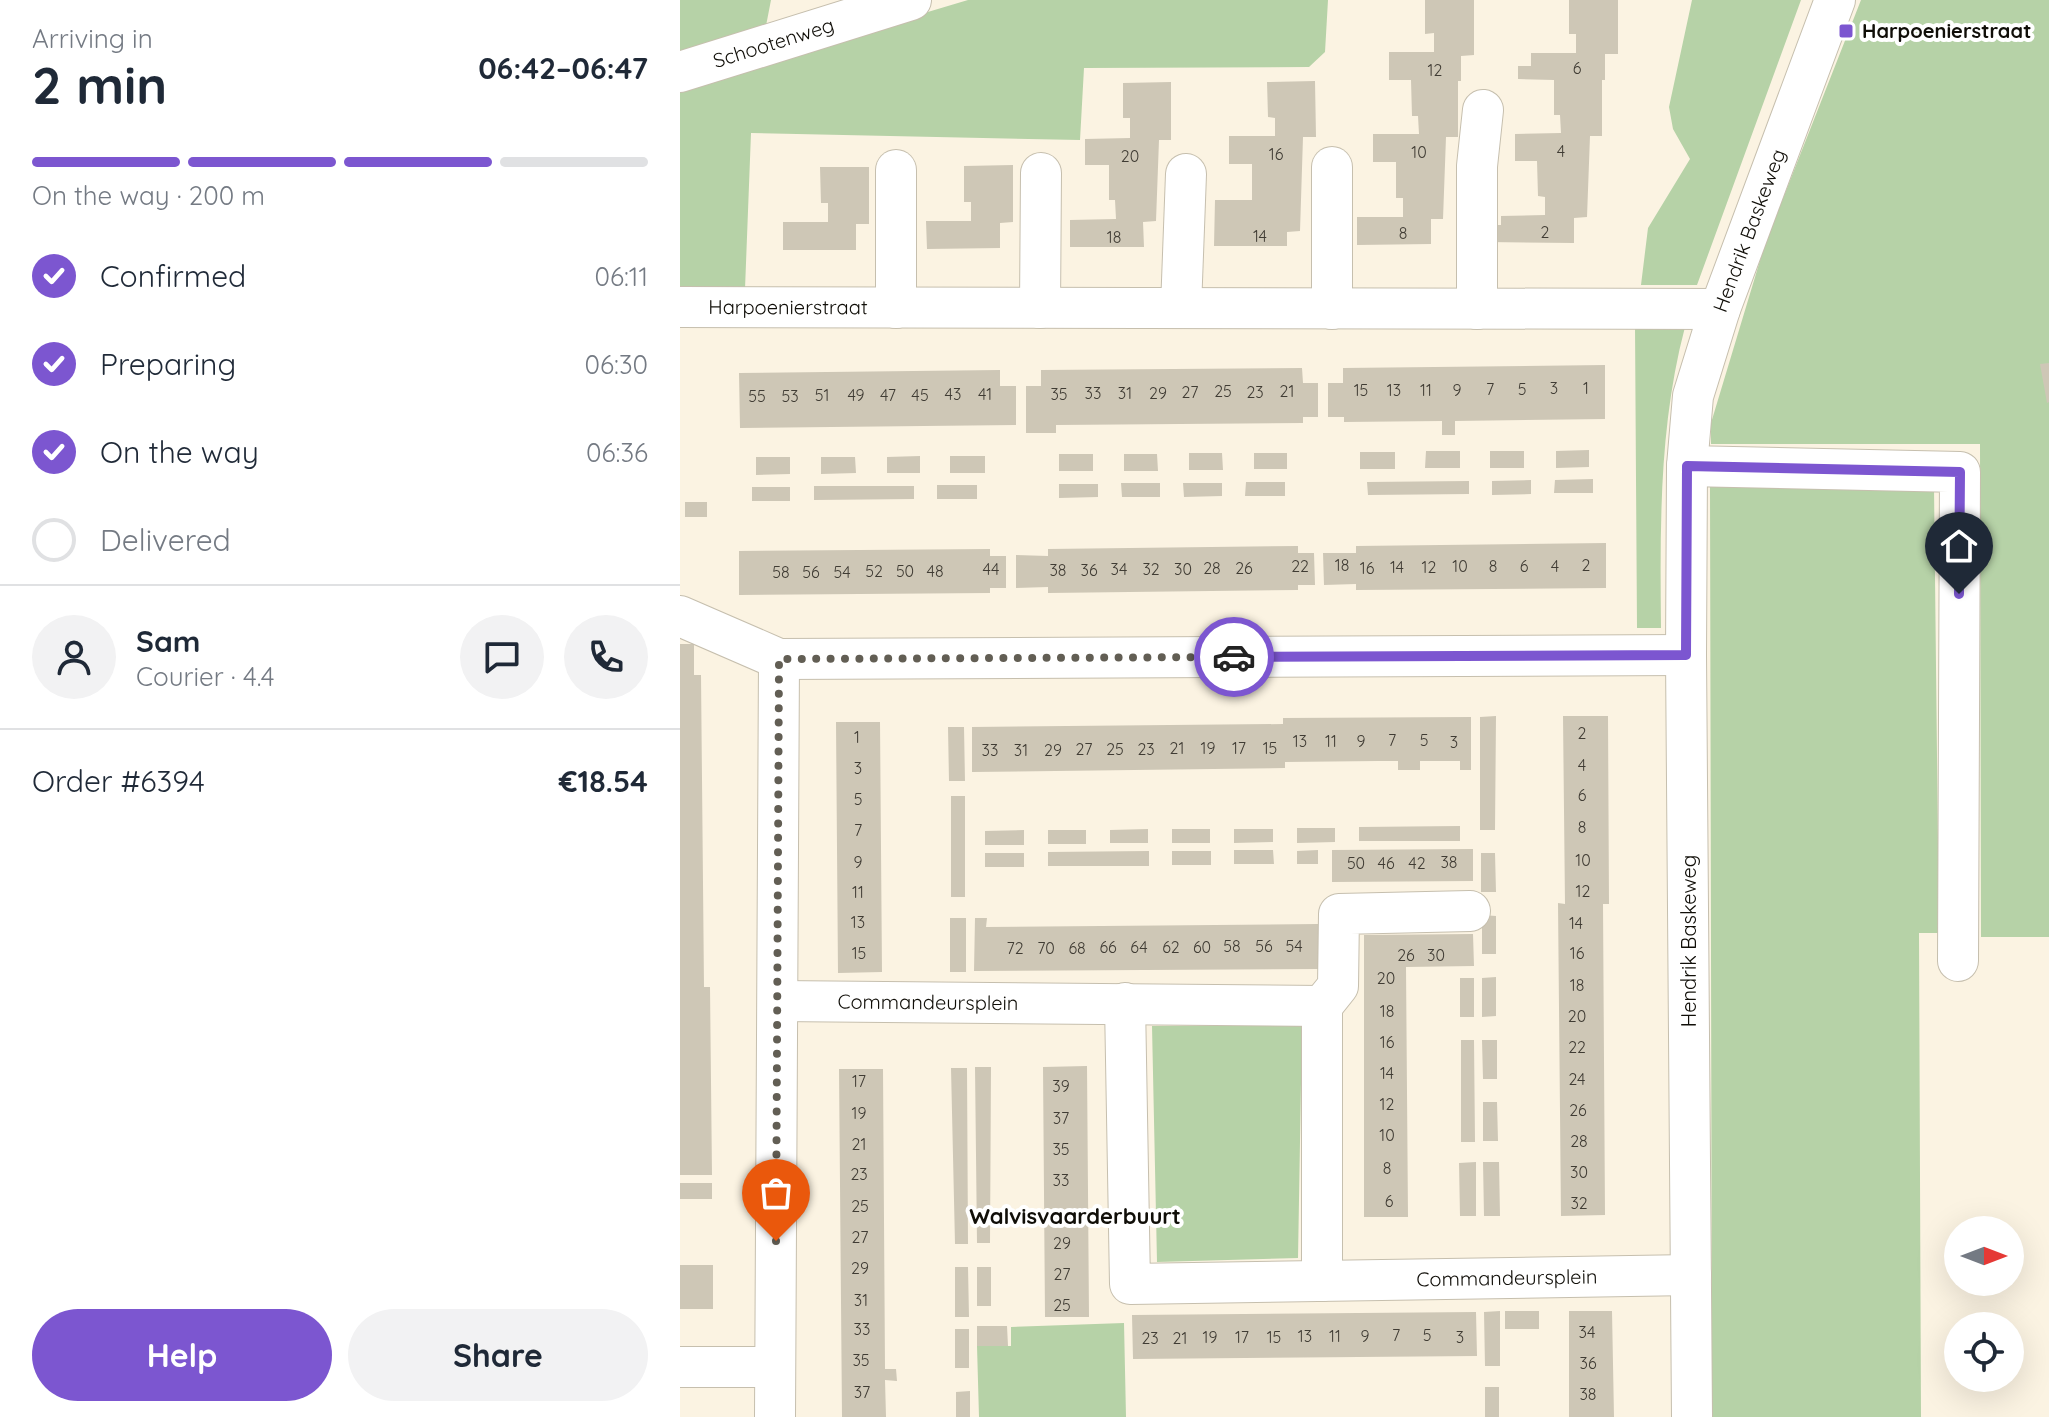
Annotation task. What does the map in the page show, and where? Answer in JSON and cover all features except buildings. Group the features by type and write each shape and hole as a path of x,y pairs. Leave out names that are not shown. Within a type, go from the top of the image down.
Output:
{"street":[{"name":"Schootenweg","path":"680,72 795,17 911,0"},
{"name":"Hendrik Baskeweg","path":"1692,1417 1686,655 1687,466 1693,396 1720,309 1835,0"},
{"path":"1477,309 1477,166 1483,110"},
{"path":"1332,167 1332,309"},
{"name":"Harpoenierstraat","path":"896,170 896,308"},
{"path":"1040,308 1041,173"},
{"path":"1181,308 1186,174"},
{"name":"Harpoenierstraat","path":"680,307 1720,309"},
{"path":"1687,466 1960,472 1958,961"},
{"path":"680,616 779,659 1686,655"},
{"path":"775,1417 779,659"},
{"path":"1322,1281 1322,1006 1338,986 1339,914 1470,911"},
{"name":"Commandeursplein","path":"778,1001 1322,1006"},
{"name":"Commandeursplein","path":"1125,1003 1130,1284 1691,1275"},
{"path":"680,1367 775,1367"}],"green space":[{"path":"680,0 771,0 765,31 680,57"},
{"path":"968,0 1328,0 1325,52 1309,67 1084,68 1080,140 751,133 745,289 680,290 680,86"},
{"path":"1692,0 1801,0 1697,285 1641,285 1648,228 1690,159 1673,129 1669,107"},
{"path":"1861,0 2049,0 2049,937 1981,937 1980,444 1711,444 1711,423 1765,244"},
{"path":"1635,326 1685,327 1670,401 1663,476 1661,628 1637,628"},
{"path":"1710,487 1934,487 1939,933 1919,933 1921,1417 1712,1417"},
{"path":"1302,1025 1298,1258 1157,1262 1152,1026"},
{"path":"1124,1323 1126,1417 979,1417 977,1346 1011,1346 1011,1327"}],"way so far":[{"path":"776,1241 779,659 1234,657"}],"place":[{"name":"Harpoenierstraat","path":"1846,31"}],"district":[{"name":"Walvisvaarderbuurt","path":"1075,1216"}],"route":[{"path":"1234,657 1686,655 1687,466 1960,472 1959,594"}]}
